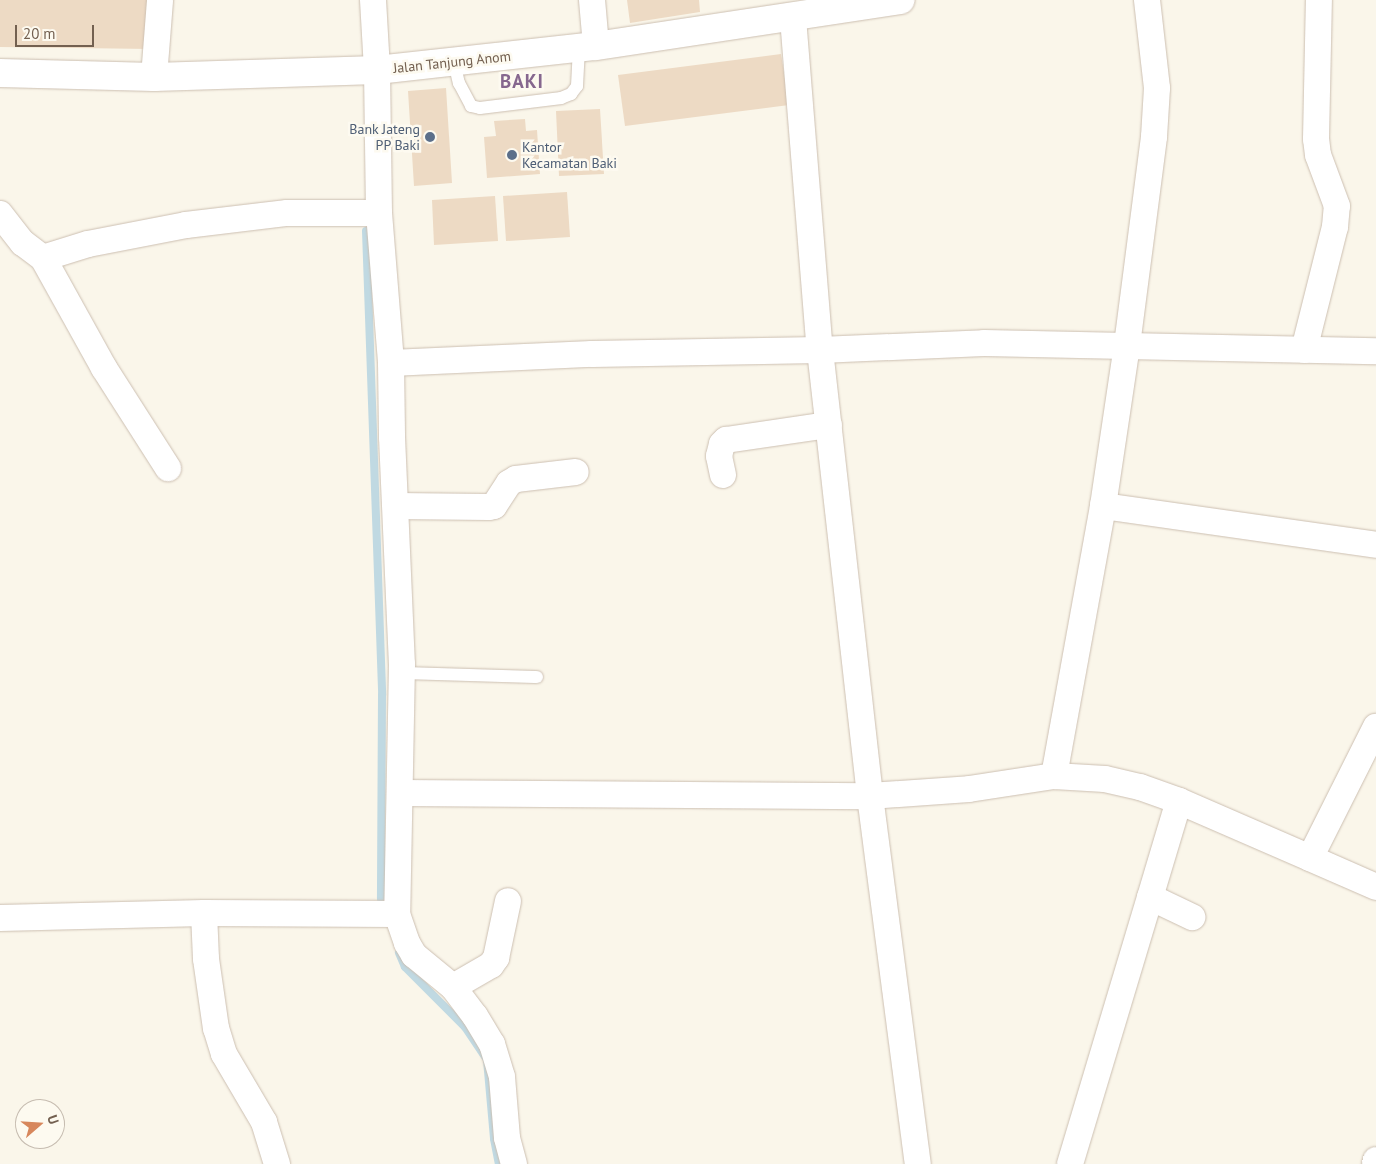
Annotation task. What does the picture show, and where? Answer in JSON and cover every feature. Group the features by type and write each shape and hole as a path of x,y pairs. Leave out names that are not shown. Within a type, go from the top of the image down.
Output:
{"main road":[{"name":"Jalan Tanjung Anom","path":"0,72 154,77 377,70 587,47 793,18 901,0"}],"street":[{"path":"154,77 160,0"},
{"path":"373,0 377,70 379,213 391,363 392,437 402,673 400,793 389,914 414,954 453,987 475,1016 492,1044 502,1077 507,1138 514,1164"},
{"path":"587,47 592,0"},
{"path":"1054,776 1103,506 1127,346 1154,137 1157,88 1147,0"},
{"path":"1304,350 1335,227 1337,206 1318,155 1316,139 1319,0"},
{"path":"793,18 820,350 870,796 918,1164"},
{"path":"43,258 88,244 186,225 287,213 379,213"},
{"path":"0,214 23,243 43,258 104,368 168,468"},
{"path":"391,363 592,354 820,350 984,343 1376,351"},
{"path":"723,475 719,456 722,444 726,440 829,425"},
{"path":"396,506 489,507 494,506 509,483 516,480 576,472"},
{"path":"1103,506 1376,545"},
{"path":"1310,858 1376,727"},
{"path":"400,793 870,796 969,789 1054,776 1105,779 1140,787 1179,801 1376,887"},
{"path":"1070,1164 1179,801"},
{"path":"1150,897 1192,917"},
{"path":"453,987 491,965 496,958 508,901"},
{"path":"0,918 204,913 389,914"},
{"path":"204,913 206,959 216,1028 224,1054 264,1122 277,1164"},
{"path":"1375,1164 1376,1160"}],"lane":[{"path":"454,62 459,83 471,106 480,108 561,98 571,94 577,86 587,47"},
{"path":"402,673 537,677"}],"building":[{"path":"0,0 153,0 151,49 0,47"},
{"path":"627,0 699,0 700,12 630,23"},
{"path":"781,54 789,105 625,126 618,75"},
{"name":"Bank Jateng PP Baki","path":"446,88 452,183 414,186 408,91"},
{"path":"600,109 604,174 559,176 556,111"},
{"name":"Kantor Kecamatan Baki","path":"525,119 526,131 537,130 540,174 487,178 484,137 496,136 494,121"},
{"path":"567,192 570,237 506,241 503,196"},
{"path":"495,196 498,241 434,245 432,200"}],"waterway":[{"path":"366,231 382,695 381,898 383,909"},
{"path":"399,953 405,967 465,1027 487,1060 494,1139 499,1164"}],"place":[{"name":"Bank Jateng PP Baki","path":"430,137"},
{"name":"Kantor Kecamatan Baki","path":"512,155"}],"district":[{"name":"BAKI","path":"522,82"}]}
